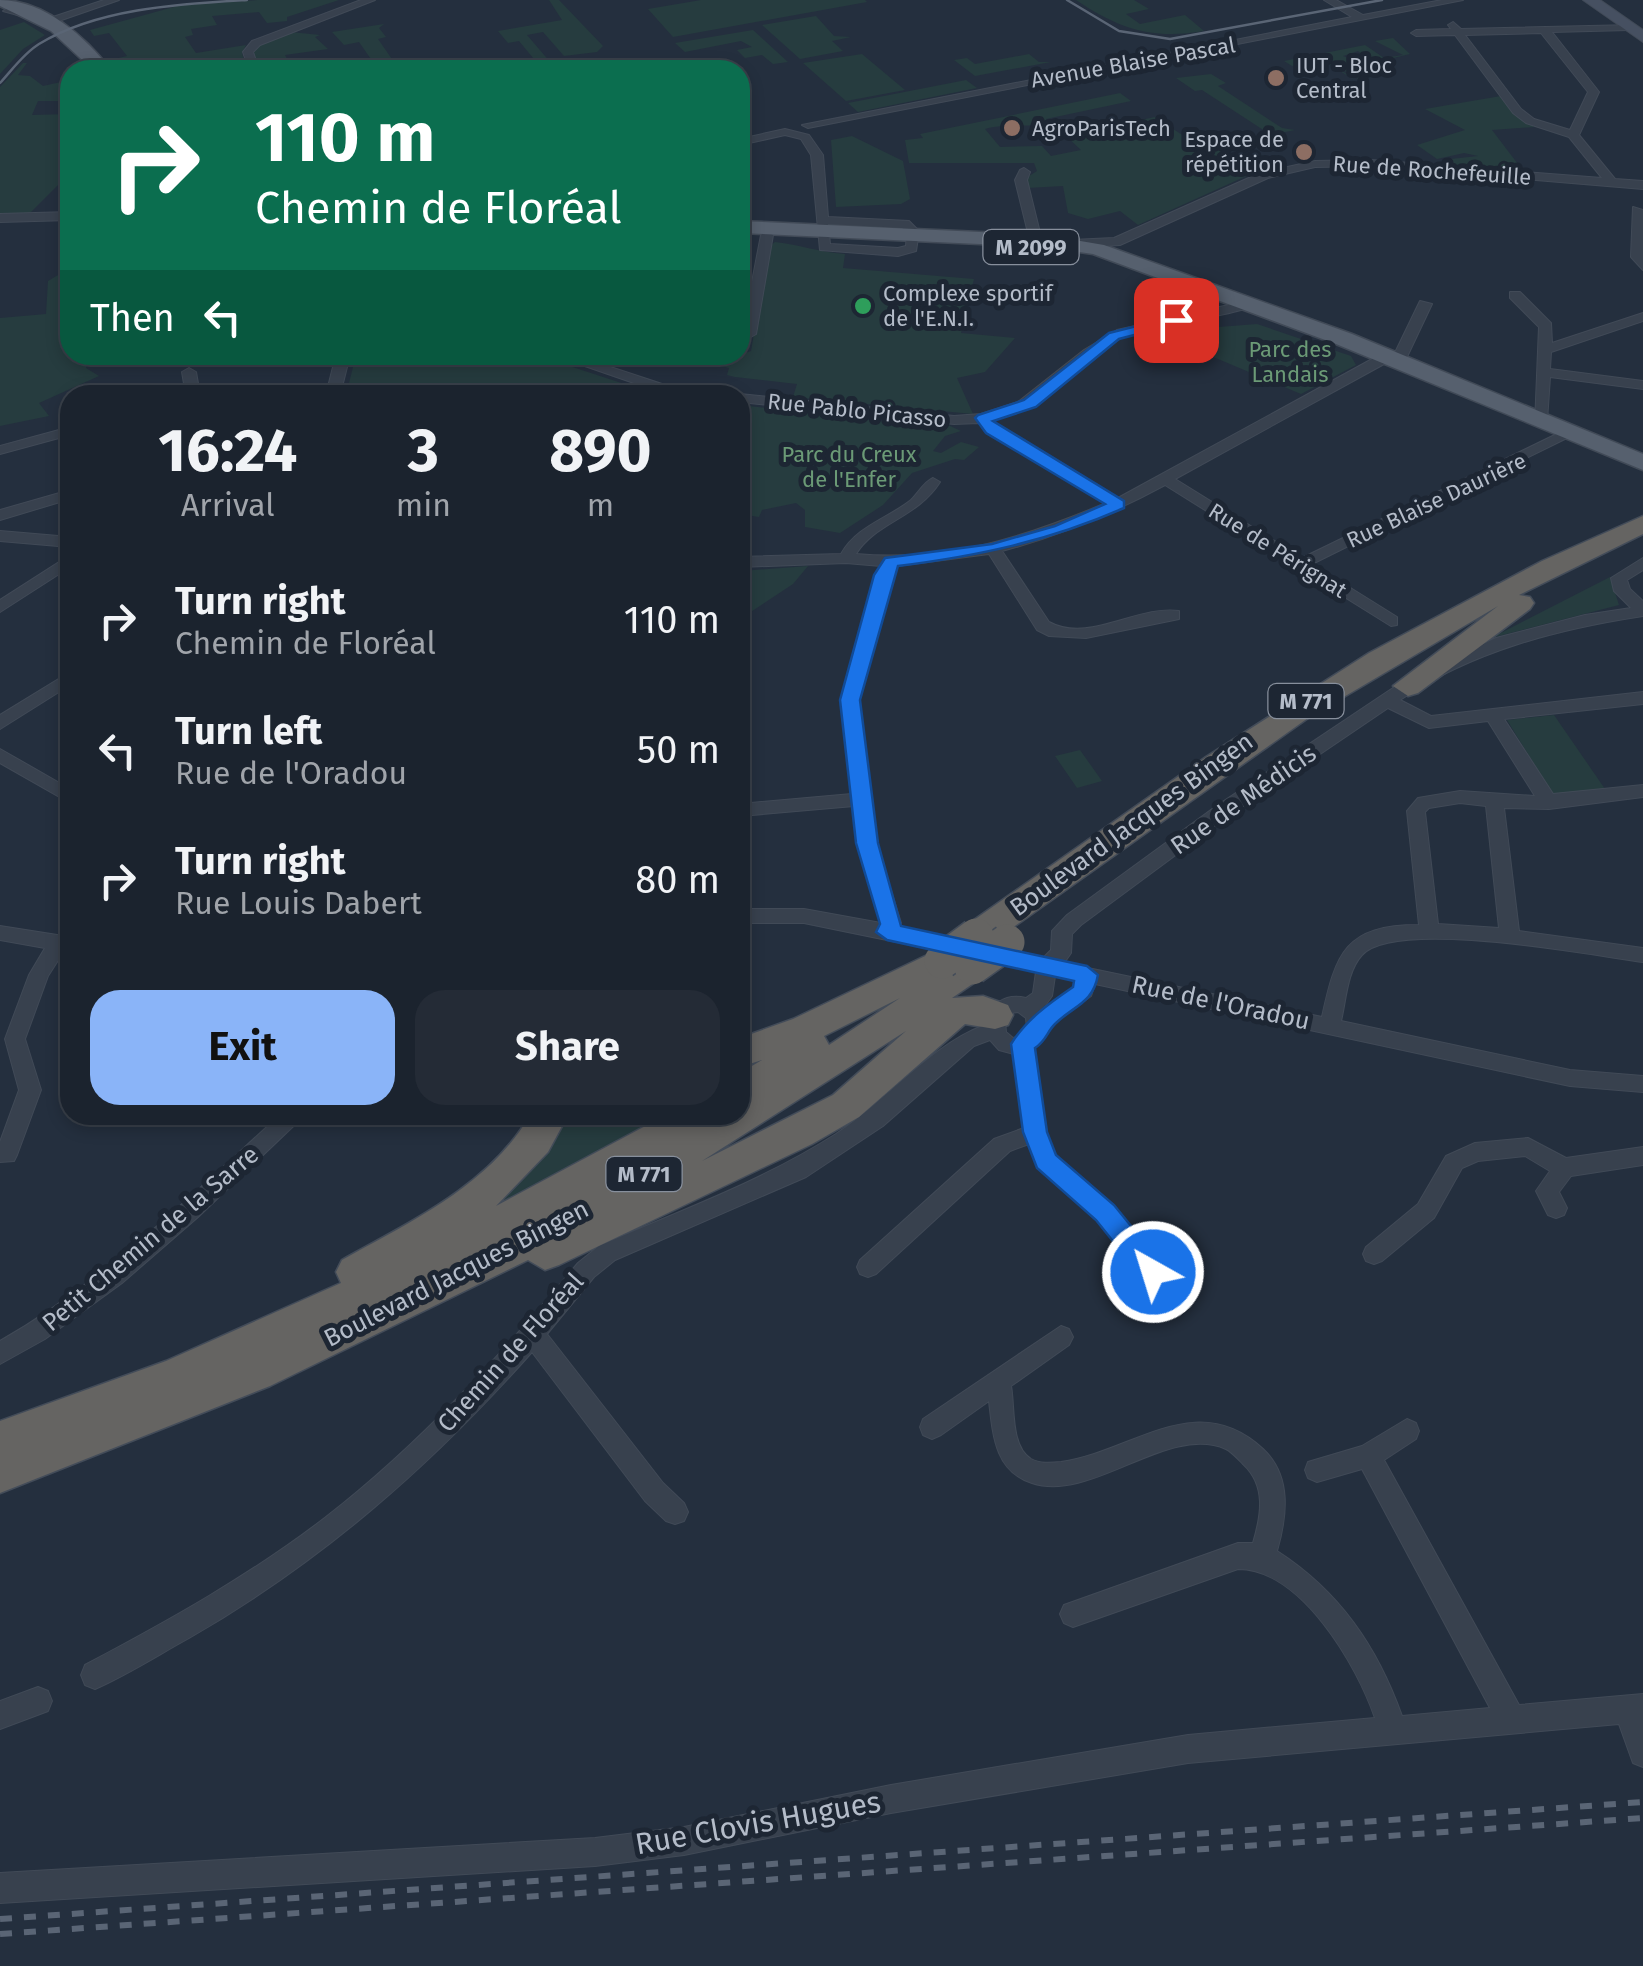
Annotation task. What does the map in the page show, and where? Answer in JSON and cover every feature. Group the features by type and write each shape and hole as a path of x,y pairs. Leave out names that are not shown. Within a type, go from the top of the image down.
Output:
{"highway":[{"name":"Boulevard Jacques Bingen","path":"750,1114 867,1041 1168,794 1313,697 1479,604 1643,524"},
{"name":"Boulevard Jacques Bingen","path":"750,1086 974,951 1316,719 1520,603 1643,542"},
{"path":"1398,693 1520,603"},
{"path":"750,1049 818,1023 974,951"},
{"path":"300,1354 386,1328 799,1134 872,1085 995,1022"},
{"path":"145,1389 210,1349 271,1322 452,1213 505,1177 537,1144 546,1125"},
{"name":"Boulevard Jacques Bingen","path":"0,1441 145,1389 297,1324 469,1240 681,1125"},
{"name":"Boulevard Jacques Bingen","path":"0,1472 119,1430 300,1354 440,1284 731,1125"}],"main road":[{"path":"1590,0 1636,32"},
{"path":"3,6 50,21 80,43 94,60"},
{"path":"3,6 54,35 78,60"},
{"name":"M 2099","path":"750,231 767,234 823,229"},
{"name":"M 2099","path":"750,230 823,229 1081,253 1430,376 1643,463"},
{"name":"M 2099","path":"913,238 1036,240 1119,250 1243,307"}],"street":[{"path":"50,21 114,0"},
{"path":"251,60 248,52 256,42 370,0"},
{"path":"1330,0 1362,19"},
{"name":"Avenue Blaise Pascal","path":"750,140 1458,0"},
{"path":"1446,16 1517,110 1530,120 1573,135 1612,183"},
{"path":"1416,33 1544,29 1636,32"},
{"path":"1544,29 1595,95 1573,135"},
{"path":"805,130 817,154 823,229"},
{"name":"Rue de Rochefeuille","path":"1119,250 1264,176 1314,164 1371,163 1643,186"},
{"path":"1024,172 1020,180 1036,240"},
{"path":"1636,210 1637,257 1643,266"},
{"path":"0,218 60,216"},
{"path":"750,295 767,234"},
{"path":"1515,295 1546,326 1540,421"},
{"path":"750,562 846,558 892,562 993,549 1061,530 1389,361 1425,304"},
{"name":"Rue Pablo Picasso","path":"750,399 946,419 983,418 1030,404 1114,336 1186,319 1225,318 1243,307"},
{"path":"1546,349 1643,317"},
{"path":"590,365 651,385"},
{"path":"188,372 191,385"},
{"path":"1544,372 1643,385"},
{"path":"983,418 992,430 1118,504"},
{"name":"Rue Blaise Daurière","path":"1301,564 1570,433"},
{"path":"0,450 60,434"},
{"name":"Rue de Pérignat","path":"1166,478 1391,622"},
{"path":"846,558 856,541 924,496 932,482"},
{"path":"0,516 60,497"},
{"path":"0,536 60,541"},
{"path":"993,549 1043,626 1056,634 1080,634 1147,615 1174,614"},
{"path":"887,932 891,924 867,843 850,700 883,575 892,562"},
{"name":"Rue de Médicis","path":"1643,564 1624,573 1619,585 1643,610"},
{"path":"0,608 60,567"},
{"name":"Rue de Médicis","path":"1046,967 1061,953 1062,931 1074,920 1222,812 1398,693 1502,642 1585,620 1643,610"},
{"path":"0,722 60,684"},
{"path":"1398,693 1429,722 1643,698"},
{"path":"1493,716 1549,802"},
{"path":"0,756 60,788"},
{"path":"1429,930 1416,811 1424,802 1440,798 1549,802 1643,791"},
{"path":"750,809 862,800"},
{"path":"1494,801 1510,939"},
{"name":"Rue de l'Oradou","path":"750,916 804,916 1570,1078 1643,1084"},
{"path":"1330,1026 1355,948 1376,934 1429,930 1643,955"},
{"path":"0,932 60,943"},
{"path":"6,1155 30,1090 15,1038 39,975 60,949"},
{"name":"Chemin de Floréal","path":"96,1675 207,1614 335,1526 464,1409 533,1335 586,1270 607,1253 798,1170 875,1120 995,1022 1042,996 1046,967"},
{"name":"Chemin de Floréal","path":"995,1022 1084,991 1087,975"},
{"path":"995,1022 1039,1033 1023,1044 1009,1042 995,1022"},
{"path":"1023,1044 1035,1132 1046,1161 1105,1212 1153,1272"},
{"name":"Petit Chemin de la Sarre","path":"0,1354 33,1336 117,1269 283,1125"},
{"path":"868,1268 1002,1145 1035,1132"},
{"path":"1374,1254 1426,1211 1454,1162 1476,1152 1528,1147 1564,1168 1643,1156"},
{"path":"1556,1208 1548,1191 1564,1168"},
{"path":"533,1335 654,1492 675,1512"},
{"path":"932,1427 1062,1337"},
{"path":"998,1383 1010,1454 1032,1474 1060,1474 1206,1431 1240,1444 1264,1470 1276,1500 1262,1556"},
{"path":"1317,1470 1368,1456 1407,1431"},
{"path":"1368,1456 1511,1719"},
{"path":"1073,1614 1238,1556 1262,1556 1317,1595 1336,1614 1367,1662 1392,1728"},
{"path":"0,1715 38,1702"},
{"path":"1635,1708 1643,1752"},
{"name":"Rue Clovis Hugues","path":"0,1888 595,1852 684,1840 1092,1762 1392,1728 1635,1708"}],"green space":[{"path":"339,0 287,17 287,21 267,23 259,12 212,16 217,25 191,29 193,35 185,37 196,53 246,45 244,60 110,60 127,56 109,33 94,36 90,30 181,5"},
{"path":"549,0 559,0 603,46 597,52 564,56 543,32 527,35 548,60 535,60 519,41 508,43 498,31 562,20"},
{"path":"701,0 867,2 673,37 648,9"},
{"path":"1076,0 1134,0 1149,9 1126,14 1140,24 1185,15 1204,31 1169,34 1137,30"},
{"path":"816,16 834,36 851,37 832,41 843,51 800,59 762,25"},
{"path":"24,22 45,35 23,49 0,74 0,30"},
{"path":"384,24 379,28 386,37 378,39 393,60 372,60 359,42 344,45 332,32"},
{"path":"753,30 788,62 773,64 762,55 745,58 737,50 752,47 741,41 685,52 675,43"},
{"path":"291,32 320,35 315,37 328,49 285,55 287,59 282,60 256,60 253,51 258,44"},
{"path":"1393,38 1410,54 1372,63 1358,51 1343,56 1365,65 1361,67 1376,76 1360,80 1330,62 1356,81 1322,60 1292,66 1284,61 1365,45 1384,58 1403,55 1375,41"},
{"path":"862,54 905,90 846,101 803,63"},
{"path":"1029,54 1039,62 1051,62 975,76 954,60 967,58 975,64"},
{"path":"23,63 27,63 18,75 30,76 43,86 60,82 60,101 38,101 32,115 60,114 60,183 29,214 0,215 0,87"},
{"path":"1211,74 1226,83 1218,86 1282,128 1295,130 1271,135 1202,90 1195,91 1176,78"},
{"path":"966,80 977,88 858,112 848,103"},
{"path":"1120,93 1131,101 1046,119 1049,123 985,129 1000,147 1042,146 1051,156 1081,150 1066,136 1155,117 1205,150 1225,145 1229,157 1253,173 1138,225 1120,211 1088,219 1068,213 1063,186 1027,188 1026,178 1037,171 1034,163 909,163 905,140 923,138 920,134"},
{"path":"1501,96 1534,127 1492,130 1524,172 1451,166 1442,160 1478,156 1464,153 1437,159 1417,145 1465,130 1425,109"},
{"path":"852,136 903,161 910,199 901,204 836,207 831,140"},
{"name":"Complexe sportif de l'E.N.I.","path":"775,242 845,254 843,268 974,279 961,333 1015,338 985,372 957,378 973,414 793,397 797,384 727,375 729,368 718,365 750,365 769,247"},
{"path":"60,274 60,365 86,365 99,376 79,385 60,385 60,394 39,403 49,416 0,426 0,318 46,314 48,281"},
{"name":"Parc des Landais","path":"1257,324 1351,356 1356,365 1301,394 1154,332"},
{"path":"354,365 566,365 628,385 348,385"},
{"name":"Parc du Creux de l'Enfer","path":"750,406 904,424 948,425 961,431 945,436 933,451 941,453 961,442 979,447 964,460 955,459 912,473 883,505 840,533 805,527 805,510 796,503 762,510 759,517 750,516"},
{"path":"808,566 793,584 750,612 750,570"},
{"path":"1610,577 1619,605 1491,638"},
{"path":"1554,715 1605,789 1553,795 1507,720"},
{"path":"1080,750 1102,781 1077,788 1055,756"},
{"path":"550,1125 655,1125 461,1229"}],"tram line":[{"path":"0,83 34,48 87,22 140,10 247,0"},
{"path":"1067,0 1119,31 1170,39 1382,0"}],"railway":[{"path":"0,1919 1643,1802"},
{"path":"0,1934 1643,1818"}],"place":[{"name":"IUT - Bloc Central","path":"1276,78"},
{"name":"AgroParisTech","path":"1012,128"},
{"name":"Espace de répétition","path":"1304,152"},
{"name":"Complexe sportif de l'E.N.I.","path":"863,306"}],"route":[{"path":"1153,1272 1105,1212 1046,1161 1038,1147 1023,1044 1039,1033 1040,1022 1084,991 1087,975 887,932 891,924 867,843 850,700 883,575 892,562 993,549 1061,530 1118,504 992,430 983,418 1014,412 1030,404 1114,336 1176,320"}]}
